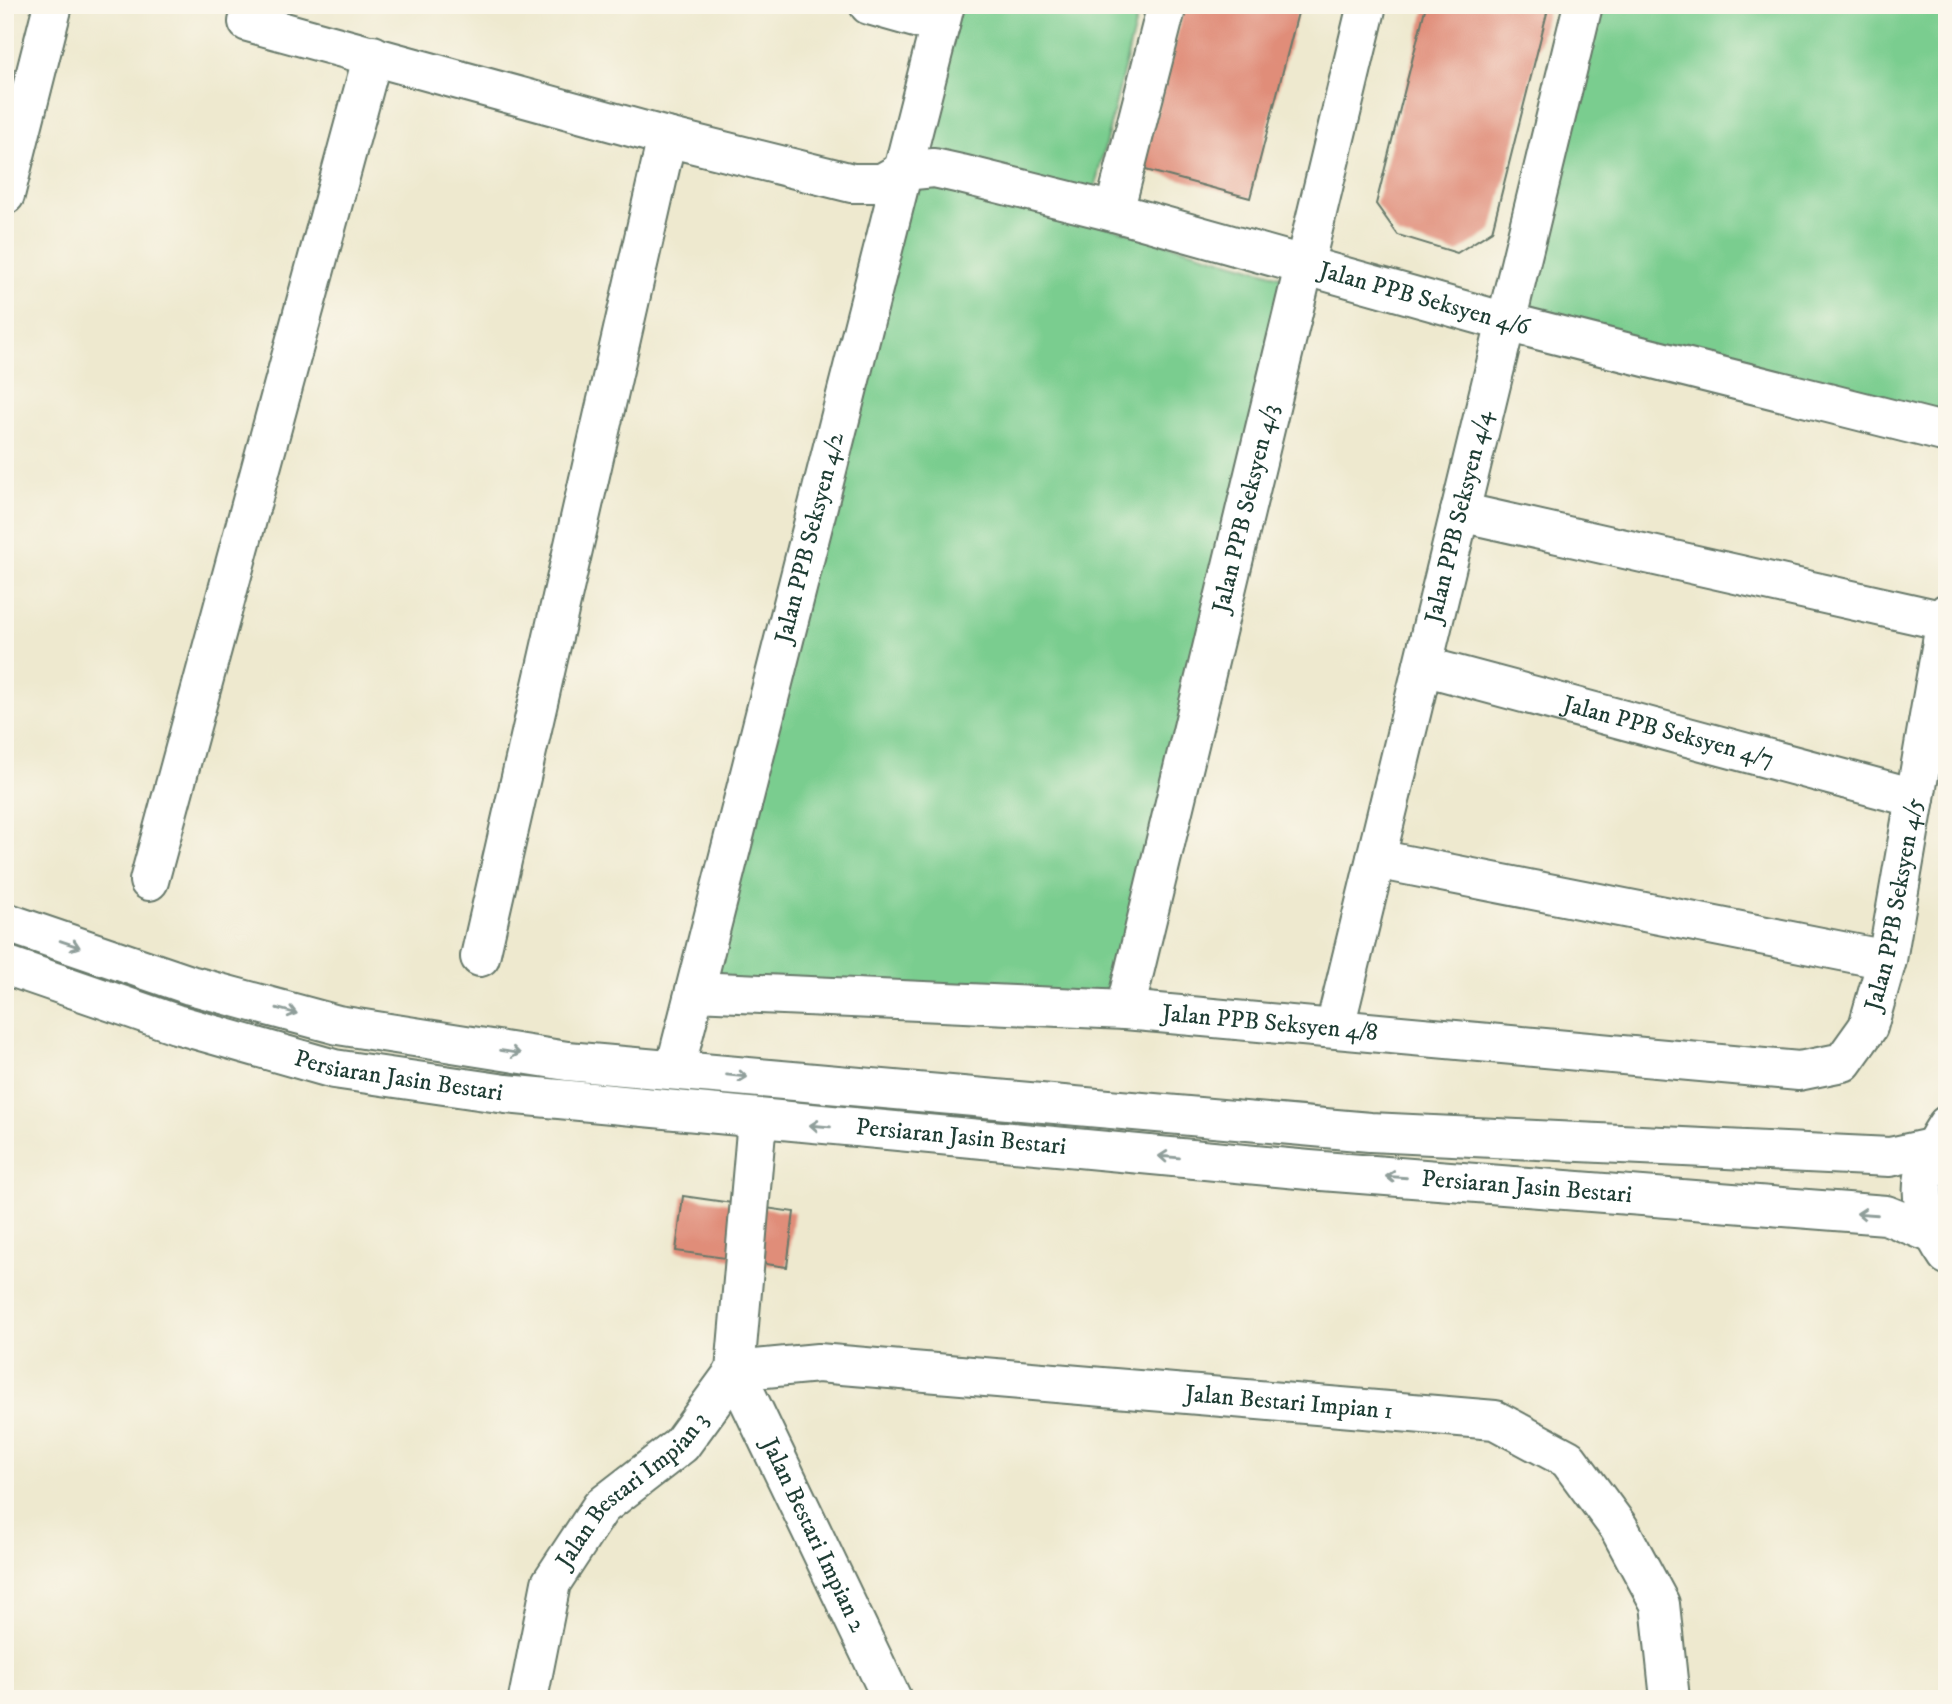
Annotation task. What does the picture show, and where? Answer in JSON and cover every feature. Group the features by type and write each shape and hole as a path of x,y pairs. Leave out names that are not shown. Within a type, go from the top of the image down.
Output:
{"street":[{"path":"5,195 53,5"},
{"path":"869,5 942,15"},
{"path":"1114,212 1167,5"},
{"name":"Jalan PPB Seksyen 4/3","path":"1125,1010 1367,5"},
{"name":"Jalan PPB Seksyen 4/4","path":"1335,1027 1583,5"},
{"name":"Jalan PPB Seksyen 4/2","path":"675,1069 942,15"},
{"name":"Jalan PPB Seksyen 4/6","path":"248,22 667,137 852,183 882,183 903,171 934,168 1114,212 1506,322 1947,433"},
{"path":"149,881 373,55"},
{"path":"480,957 667,137"},
{"path":"1460,512 1946,617"},
{"name":"Jalan PPB Seksyen 4/5","path":"1843,1062 1868,1027 1887,960 1946,617"},
{"name":"Jalan PPB Seksyen 4/7","path":"1423,666 1915,798"},
{"path":"1376,859 1887,960"},
{"name":"Persiaran Jasin Bestari","path":"5,922 190,985 338,1025 567,1061 1370,1132 1890,1157 1939,1137"},
{"name":"Persiaran Jasin Bestari","path":"5,965 176,1024 334,1069 506,1094 1309,1170 1886,1215 1939,1244"},
{"name":"Jalan PPB Seksyen 4/8","path":"695,991 1125,1010 1799,1071 1843,1062"},
{"path":"735,1371 757,1119"},
{"path":"1939,1137 1922,1191 1939,1244"},
{"name":"Jalan Bestari Impian 1","path":"735,1371 818,1363 1495,1420 1568,1459 1619,1528 1660,1605 1670,1699"},
{"name":"Jalan Bestari Impian 3","path":"528,1699 551,1583 601,1507 681,1444 735,1371"},
{"name":"Jalan Bestari Impian 2","path":"735,1371 892,1699"}],"green space":[{"path":"954,5 1140,5 1092,198 915,160"},
{"path":"1592,5 1947,5 1947,425 1518,312"},
{"path":"933,176 1287,278 1117,999 704,985 907,179"}],"building":[{"path":"1185,5 1300,5 1250,198 1142,169"},
{"path":"1426,5 1549,5 1492,231 1457,253 1398,235 1376,204"},
{"path":"683,1196 794,1212 787,1267 676,1251"}]}
